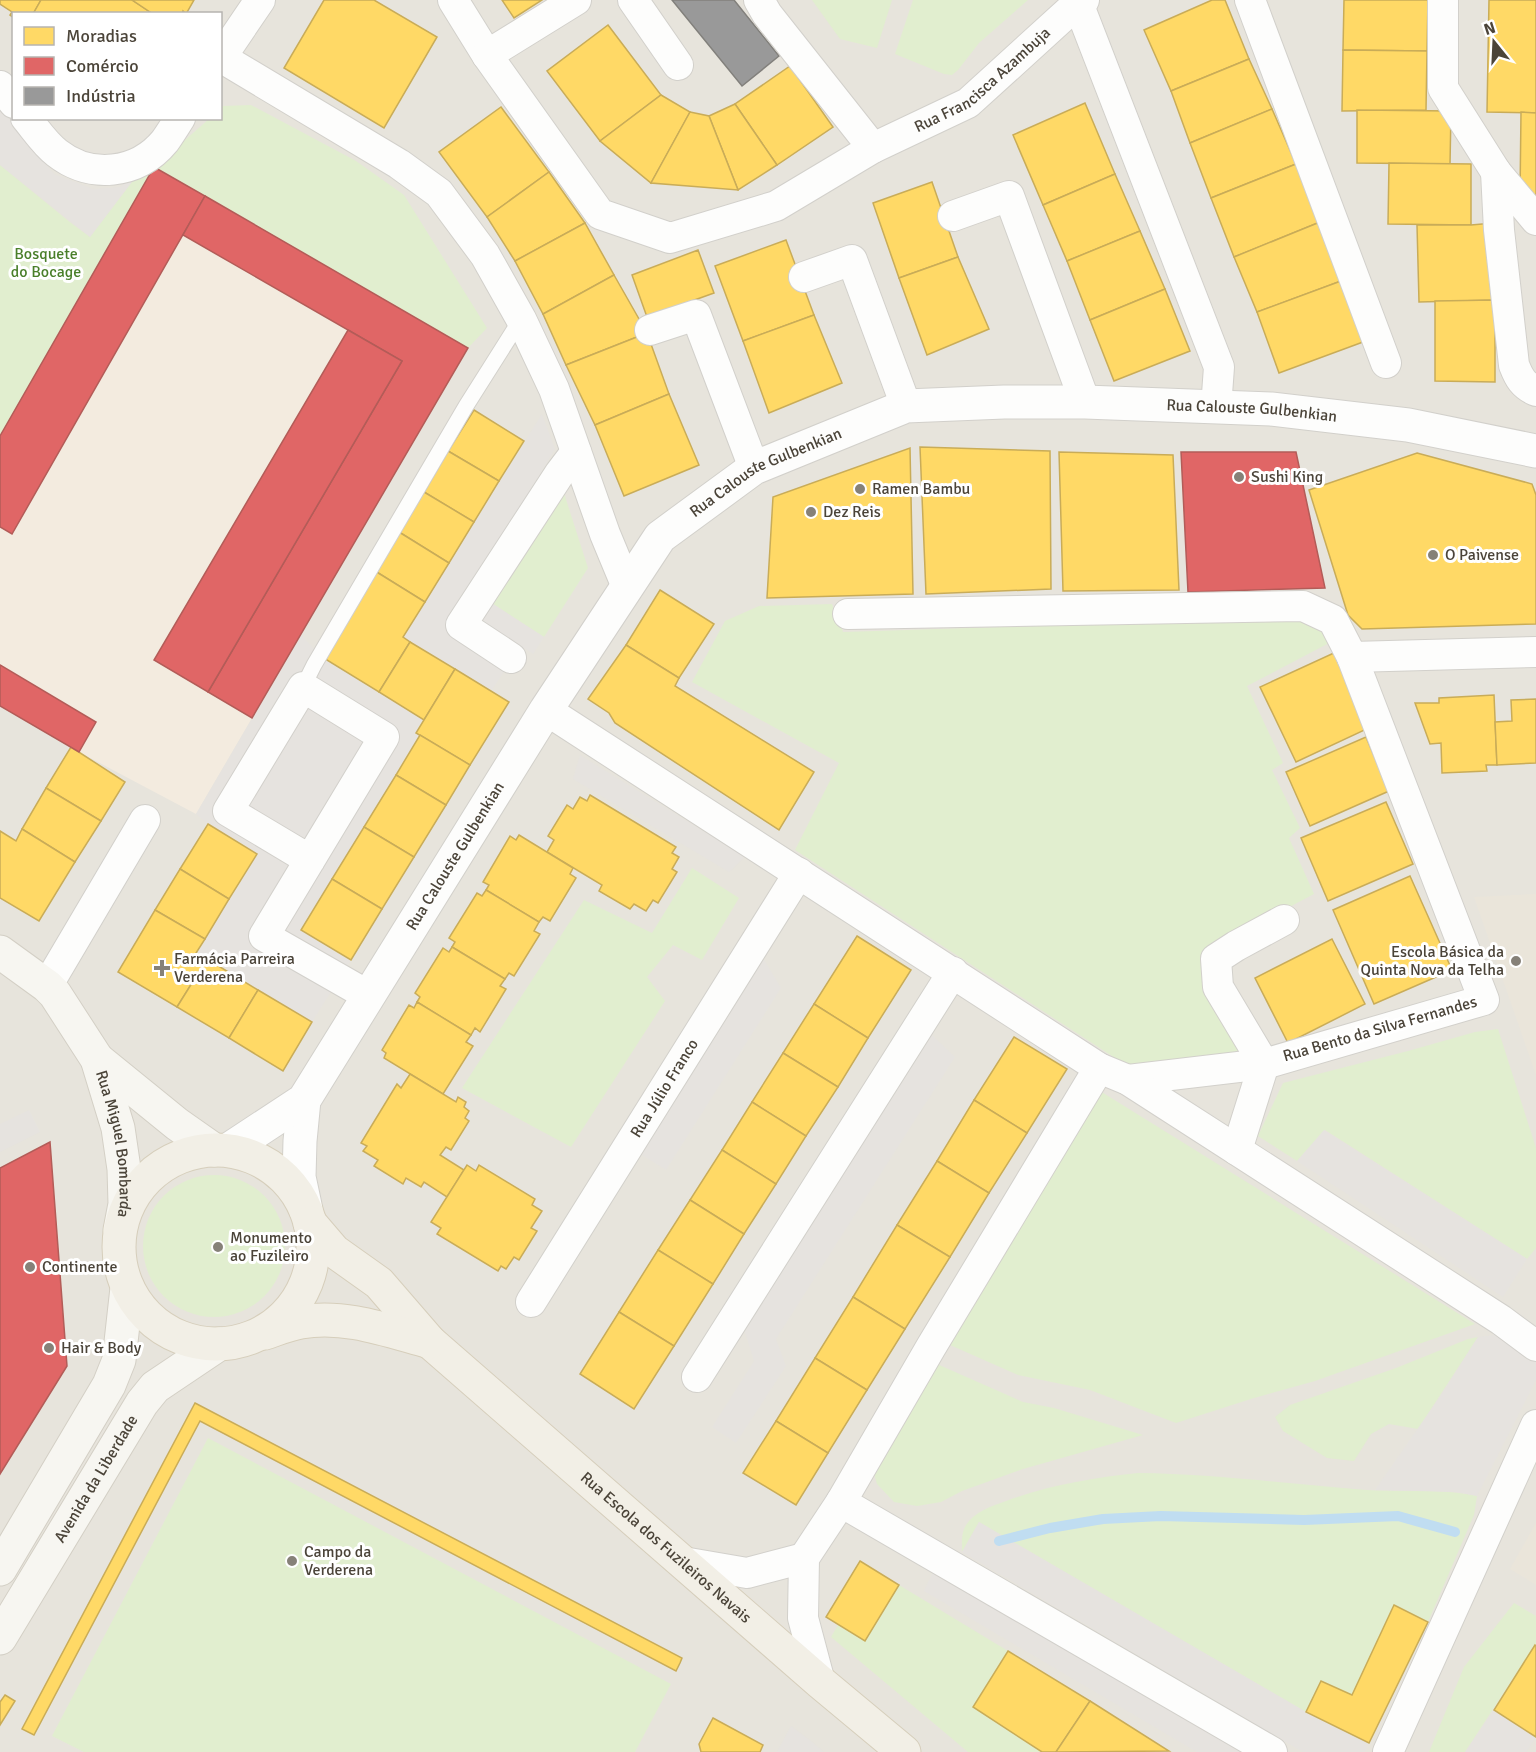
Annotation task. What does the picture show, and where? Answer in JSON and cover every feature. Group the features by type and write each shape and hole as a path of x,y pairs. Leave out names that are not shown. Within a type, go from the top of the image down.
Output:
{"main road":[{"name":"Rua Miguel Bombarda","path":"0,952 55,994 97,1059 121,1145 124,1204 120,1230"},
{"name":"Rua Miguel Bombarda","path":"97,1059 177,1124 221,1150"},
{"path":"221,1150 253,1157 275,1169 293,1187 308,1216 313,1250 308,1277 296,1302 277,1322 234,1341 191,1341 165,1329 143,1312 127,1288 119,1260 120,1230 131,1199 152,1173 181,1156 221,1150"},
{"name":"Rua Escola dos Fuzileiros Navais","path":"308,1216 334,1251 379,1283 430,1342 896,1749"},
{"path":"0,1569 109,1385 119,1360 127,1288"},
{"name":"Rua Escola dos Fuzileiros Navais","path":"234,1341 300,1322 325,1320 357,1323 430,1342"},
{"name":"Avenida da Liberdade","path":"0,1638 142,1403 155,1387 234,1341"}],"street":[{"path":"222,57 260,0"},
{"name":"Rua Francisca Azambuja","path":"453,0 488,56 600,214 670,238 776,206 873,148 968,103 1081,2"},
{"path":"488,56 576,0"},
{"path":"633,0 678,65"},
{"path":"759,0 767,14 873,148"},
{"path":"1250,0 1386,363"},
{"path":"1443,0 1443,88 1496,172 1536,220"},
{"path":"1081,2 1219,367 1216,408"},
{"path":"222,60 399,164 439,193 485,255 521,319 554,389 627,587"},
{"path":"0,86 12,101"},
{"path":"28,120 58,153 89,169 104,171 125,168 146,158 164,143 179,120"},
{"path":"1496,172 1499,230 1514,365 1526,386 1536,391"},
{"path":"952,216 1009,196 1085,402"},
{"path":"804,277 852,260 906,406"},
{"path":"650,330 696,315 754,468"},
{"name":"Rua Calouste Gulbenkian","path":"308,1216 299,1177 304,1100 546,710 660,537 754,468 906,406 1004,402 1085,402 1271,409 1408,425 1536,452"},
{"path":"511,658 461,625 576,452"},
{"path":"848,614 1303,606 1333,620 1352,657 1536,652"},
{"name":"Rua Bento da Silva Fernandes","path":"1128,1080 1264,1064 1484,1000 1352,657"},
{"path":"310,860 228,811 303,687 384,737 310,860 264,936 369,996"},
{"path":"546,710 1099,1068 1128,1080 1237,1150 1501,1320 1536,1346"},
{"path":"46,986 145,820"},
{"name":"Rua Júlio Franco","path":"531,1302 799,873"},
{"path":"1237,1150 1264,1064 1218,987 1216,959 1284,920"},
{"path":"697,1377 953,972"},
{"path":"820,1682 803,1618 804,1558 841,1502 931,1347 1099,1068"},
{"name":"Rua Calouste Gulbenkian","path":"221,1150 304,1100"},
{"path":"1388,1752 1536,1425"},
{"path":"841,1502 1272,1752"},
{"path":"683,1562 747,1573 804,1558"}],"lane":[{"path":"303,687 314,664 466,405 521,319"}],"shaded area":[{"path":"0,0 1536,0 1536,1752 0,1752"},
{"path":"0,108 54,174 93,189 120,187 141,170 90,237 0,165"},
{"path":"183,235 348,330 154,660 252,718 196,814 79,752 96,722 0,665 0,527 12,534"},
{"path":"542,414 555,449 448,628 508,666 491,691 403,637"},
{"path":"487,600 544,637 533,654 476,616"},
{"path":"301,635 322,657 424,720 416,732 420,735 302,930 351,960 312,1022 196,953 256,854 196,814"},
{"path":"580,755 745,857 729,872 573,779"},
{"name":"Escola Básica da Quinta Nova da Telha","path":"1536,894 1536,1075 1474,897"},
{"path":"763,958 781,988 666,1170 639,1153"},
{"path":"932,1035 955,1057 776,1339 786,1366 736,1443 712,1427 754,1361 744,1329"},
{"path":"29,1110 40,1132 0,1152 0,1124"},
{"path":"1324,1130 1527,1259 1503,1297 1297,1161"},
{"path":"1504,1334 1536,1352 1536,1380 1477,1496 1457,1492 1375,1490 1478,1337"},
{"path":"979,1522 1306,1712 1369,1743 1365,1752 1303,1752 962,1552"},
{"path":"1536,1523 1536,1585 1510,1569"},
{"path":"933,1572 1247,1752 1197,1752 924,1591"},
{"path":"1494,1710 1536,1737 1526,1752 1465,1752"},
{"path":"791,1726 811,1741 824,1752 777,1752"}],"green space":[{"path":"812,0 892,0 877,48 840,39"},
{"path":"913,0 1028,0 979,43 952,75 944,74 895,54"},
{"path":"251,105 356,161 404,195 487,328 468,348 154,167 208,120 222,120 223,106"},
{"name":"Bosquete do Bocage","path":"0,165 90,237 141,170 154,167 0,436"},
{"path":"563,490 588,568 544,637 487,600"},
{"path":"832,604 843,632 1293,618 1328,632 1331,642 1247,686 1283,763 1272,770 1300,828 1289,838 1314,894 1206,951 1202,989 1244,1055 1129,1067 795,850 839,763 692,682 725,621 759,606"},
{"path":"692,868 739,898 702,960 673,945 647,977 665,1001 571,1147 462,1088 584,900 652,933"},
{"path":"1498,1029 1536,1148 1536,1248 1527,1259 1325,1130 1297,1161 1258,1136 1283,1083 1475,1032"},
{"path":"1100,1091 1475,1324 1315,1381 1176,1423 1090,1390 1018,1375 950,1345"},
{"path":"214,1175 241,1181 264,1196 279,1219 285,1246 279,1273 264,1296 241,1311 214,1317 187,1311 164,1296 149,1273 143,1246 149,1219 164,1196 187,1181"},
{"path":"1478,1337 1418,1429 1389,1424 1371,1434 1354,1461 1327,1458 1283,1431 1275,1417 1290,1405"},
{"path":"937,1364 1023,1402 1054,1408 1143,1435 1023,1469 962,1491 941,1502 917,1506 894,1502 877,1484 873,1470"},
{"name":"Campo da Verderena","path":"208,1438 671,1684 635,1752 84,1752 52,1736"},
{"path":"1138,1473 1224,1477 1367,1490 1449,1492 1477,1496 1474,1515 1428,1622 1394,1606 1352,1695 1321,1681 1306,1712 979,1522 962,1552 964,1528 969,1520 989,1507 1055,1486"},
{"path":"899,1585 1008,1651 1042,1752 968,1752 831,1637 838,1625 865,1641"},
{"path":"1514,1603 1536,1616 1536,1646 1465,1752 1429,1752 1464,1667"}],"building: Moradias":[{"path":"0,0 41,0 34,12 12,12 0,4"},
{"path":"41,0 132,0 150,12 34,12"},
{"path":"132,0 194,0 187,12 150,12"},
{"path":"324,0 374,0 437,37 384,128 284,68"},
{"path":"502,0 542,0 514,18"},
{"path":"1212,0 1225,0 1249,59 1171,91 1144,30"},
{"path":"1344,0 1428,0 1427,51 1343,50"},
{"path":"1489,0 1536,0 1536,113 1487,112"},
{"path":"608,25 661,95 600,141 547,71"},
{"path":"1343,50 1427,51 1426,110 1342,111"},
{"path":"1249,59 1272,109 1190,143 1171,91"},
{"path":"790,66 833,127 777,165 735,104"},
{"path":"661,95 690,112 651,183 600,141"},
{"path":"1085,103 1115,174 1043,205 1013,135"},
{"path":"735,104 777,165 738,190 709,116"},
{"path":"501,107 549,172 487,217 439,152"},
{"path":"1272,109 1296,164 1211,198 1190,143"},
{"path":"1357,110 1451,111 1450,164 1357,163"},
{"path":"690,112 709,116 738,190 651,183"},
{"path":"1521,112 1536,113 1536,196 1520,196"},
{"path":"1389,163 1471,164 1471,225 1388,224"},
{"path":"1296,164 1320,222 1234,257 1211,198"},
{"path":"549,172 585,223 515,261 487,217"},
{"path":"1115,174 1140,231 1067,261 1043,205"},
{"path":"932,182 958,257 899,278 873,203"},
{"path":"1320,222 1341,281 1257,312 1234,257"},
{"path":"585,223 614,275 543,314 515,261"},
{"path":"1493,223 1495,300 1419,302 1417,225"},
{"path":"1140,231 1165,289 1090,320 1067,261"},
{"path":"786,240 814,315 743,341 715,266"},
{"path":"698,250 714,293 647,317 632,275"},
{"path":"958,257 989,329 927,355 899,278"},
{"path":"614,275 647,333 566,365 543,314"},
{"path":"1341,281 1363,342 1279,373 1257,312"},
{"path":"1165,289 1190,351 1114,381 1090,320"},
{"path":"1495,300 1495,382 1435,381 1435,301"},
{"path":"814,315 842,383 769,413 743,341"},
{"path":"647,333 669,394 595,425 566,365"},
{"path":"669,394 699,465 624,496 595,425"},
{"path":"474,410 524,441 499,481 448,451"},
{"path":"920,447 1050,451 1051,589 926,594"},
{"path":"910,448 913,594 767,598 773,497"},
{"path":"448,451 499,481 474,522 424,492"},
{"path":"1059,452 1173,455 1179,590 1063,591"},
{"name":"O Paivense","path":"1417,453 1532,484 1536,495 1536,624 1362,629 1348,615 1309,490"},
{"path":"424,492 474,522 449,563 399,532"},
{"path":"399,532 449,563 425,602 375,571"},
{"path":"375,571 425,602 403,637 410,642 379,692 322,657"},
{"path":"660,590 714,624 679,678 626,645"},
{"path":"410,642 455,669 424,720 379,692"},
{"path":"626,645 679,678 675,686 814,772 779,830 615,723 609,713 588,699"},
{"path":"1336,652 1371,727 1296,762 1260,687"},
{"path":"455,669 509,702 470,765 416,733"},
{"path":"1494,695 1497,765 1486,765 1487,771 1442,773 1441,743 1430,744 1415,703 1439,703 1439,698"},
{"path":"1536,699 1536,763 1497,765 1495,722 1512,721 1511,700"},
{"path":"420,735 470,765 446,805 396,775"},
{"path":"1366,737 1389,791 1310,826 1286,772"},
{"path":"71,747 125,782 101,821 46,788"},
{"path":"396,775 446,805 414,857 364,827"},
{"path":"46,788 101,821 75,862 22,829"},
{"path":"590,795 676,847 672,853 679,857 672,869 677,872 658,903 653,900 646,911 634,904 630,909 599,891 602,885 547,852 554,840 548,836 567,805 573,809 580,797 587,801"},
{"path":"1386,802 1413,864 1328,901 1301,838"},
{"path":"208,824 257,854 229,899 180,869"},
{"path":"364,827 414,857 382,909 332,879"},
{"path":"22,829 75,862 39,921 0,898 0,831 16,841"},
{"path":"519,835 573,868 570,874 576,878 550,921 543,917 539,922 486,890 489,885 483,882 510,836 516,840"},
{"path":"180,869 229,899 205,939 155,910"},
{"path":"1410,876 1452,970 1374,1004 1333,910"},
{"path":"332,879 382,909 351,960 301,930"},
{"path":"486,890 539,922 534,931 540,934 514,976 509,973 505,979 452,947 455,942 449,938 477,893 482,896"},
{"path":"155,910 205,939 196,953 207,959 177,1007 118,972"},
{"path":"857,936 911,970 868,1038 814,1004"},
{"path":"1332,939 1365,1004 1288,1043 1255,978"},
{"path":"452,947 505,979 500,986 506,989 480,1032 475,1028 471,1035 417,1002 420,997 415,993 443,948 449,952"},
{"path":"207,959 258,990 229,1038 177,1007"},
{"path":"258,990 312,1022 283,1071 229,1038"},
{"path":"417,1002 471,1035 466,1042 473,1046 443,1094 384,1058 386,1053 382,1050 409,1005 414,1008"},
{"path":"814,1004 868,1038 838,1087 783,1053"},
{"path":"1014,1037 1067,1069 1027,1133 974,1100"},
{"path":"783,1053 838,1087 806,1136 752,1102"},
{"path":"410,1074 456,1102 458,1097 466,1102 464,1107 469,1111 465,1118 469,1121 451,1150 446,1147 440,1155 464,1170 447,1197 424,1182 421,1187 406,1178 403,1184 374,1166 378,1160 363,1151 367,1146 361,1143 397,1084 401,1088"},
{"path":"974,1100 1027,1133 989,1193 937,1161"},
{"path":"752,1102 806,1136 776,1184 722,1150"},
{"path":"722,1150 776,1184 744,1234 690,1200"},
{"path":"937,1161 989,1193 950,1257 897,1225"},
{"path":"467,1165 476,1171 479,1165 535,1199 532,1205 542,1211 531,1228 537,1231 519,1260 514,1257 506,1269 501,1266 498,1271 437,1234 441,1228 431,1222"},
{"path":"690,1200 744,1234 713,1284 658,1250"},
{"path":"897,1225 950,1257 905,1329 853,1297"},
{"path":"658,1250 713,1284 674,1346 619,1312"},
{"path":"853,1297 905,1329 867,1390 815,1358"},
{"path":"619,1312 674,1346 634,1409 580,1374"},
{"path":"815,1358 867,1390 828,1453 776,1421"},
{"path":"195,1403 682,1658 676,1671 200,1421 34,1735 22,1729"},
{"path":"776,1421 828,1453 796,1505 743,1473"},
{"path":"860,1561 899,1585 865,1641 826,1617"},
{"path":"1394,1605 1428,1622 1369,1743 1306,1712 1321,1681 1352,1695"},
{"path":"1536,1646 1536,1737 1494,1710"},
{"path":"1008,1651 1090,1701 1056,1752 1042,1752 973,1707"},
{"path":"5,1695 15,1701 0,1725 0,1702"},
{"path":"1090,1701 1169,1751 1056,1752"},
{"path":"713,1718 763,1745 760,1752 701,1752 699,1744"}],"building: Comércio":[{"path":"154,167 205,196 12,534 0,527 0,436"},
{"path":"205,196 468,348 252,718 208,692 402,361 183,235"},
{"path":"348,330 402,361 208,692 154,660"},
{"path":"1181,452 1296,452 1325,588 1188,592"},
{"path":"0,665 96,722 79,752 0,706"},
{"name":"Continente","path":"50,1142 67,1366 0,1474 0,1168"}],"building: Indústria":[{"path":"672,0 734,0 779,56 742,86"}],"waterway":[{"path":"999,1541 1050,1528 1103,1519 1161,1516 1304,1520 1398,1516 1455,1532"}],"place":[{"name":"Sushi King","path":"1239,477"},
{"name":"Ramen Bambu","path":"860,489"},
{"name":"Dez Reis","path":"811,512"},
{"name":"O Paivense","path":"1433,555"},
{"name":"Escola Básica da Quinta Nova da Telha","path":"1516,961"},
{"name":"Farmácia Parreira Verderena","path":"162,968"},
{"name":"Monumento ao Fuzileiro","path":"218,1247"},
{"name":"Continente","path":"30,1267"},
{"name":"Hair & Body","path":"49,1348"},
{"name":"Campo da Verderena","path":"292,1561"}]}
